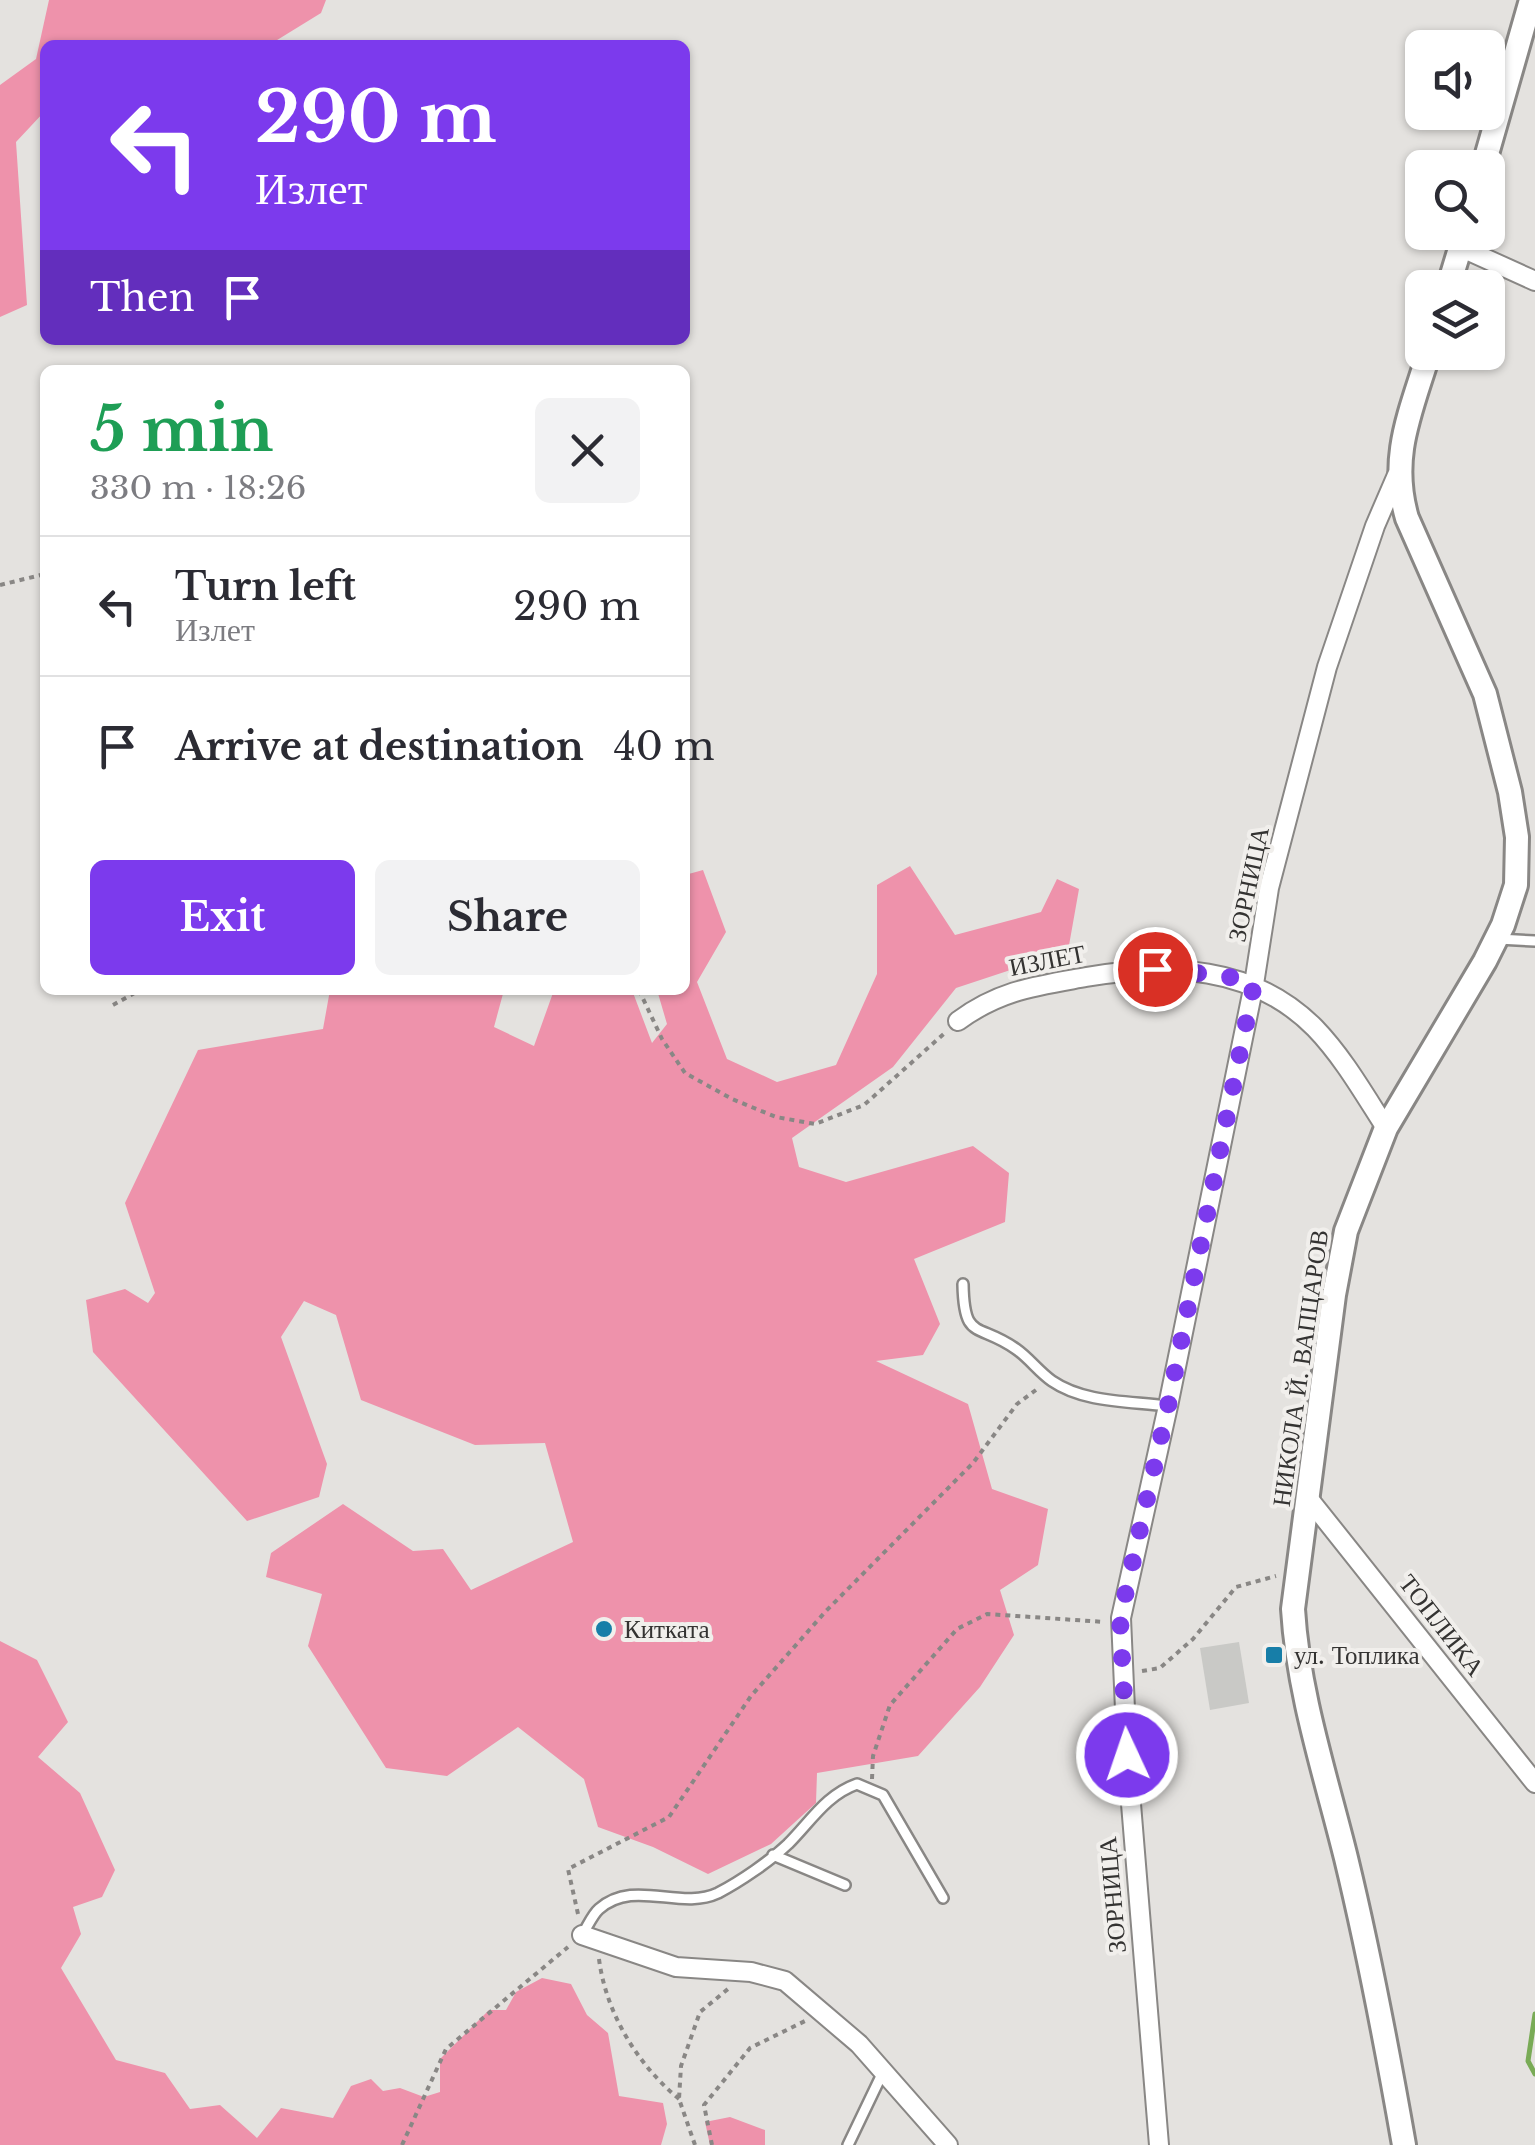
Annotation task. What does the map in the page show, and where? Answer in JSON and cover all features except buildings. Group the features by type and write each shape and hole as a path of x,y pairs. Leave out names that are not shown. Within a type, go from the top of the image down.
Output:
{"street":[{"path":"1489,150 1531,0"},
{"path":"1480,250 1535,281"},
{"name":"НИКОЛА Й. ВАПЦАРОВ","path":"1404,2145 1376,1983 1295,1636 1296,1572 1346,1232 1386,1128 1496,939 1516,884 1517,837 1510,792 1485,694 1407,518 1397,475 1400,450 1424,370"},
{"name":"ЗОРНИЦА","path":"1159,2145 1136,1888 1120,1618 1168,1406 1254,984 1269,888 1327,667 1375,526 1397,475"},
{"name":"ИЗЛЕТ","path":"958,1021 986,1001 1023,988 1094,976 1174,969 1254,984 1312,1025 1346,1066 1386,1128"},
{"name":"ТОПЛИКА","path":"1309,1498 1535,1783"},
{"path":"590,1938 676,1967 751,1972 785,1981 826,2014 948,2145"}],"lane":[{"path":"1496,939 1535,941"},
{"path":"963,1284 963,1310 972,1327 1014,1348 1050,1380 1076,1395 1168,1406"},
{"path":"590,1938 598,1910 624,1896 651,1894 690,1900 720,1892 786,1846 838,1791 858,1784 883,1795 943,1898"},
{"path":"773,1855 845,1885"},
{"path":"848,2145 883,2072"}],"path":[{"path":"0,585 40,575"},
{"path":"114,1005 131,995"},
{"path":"641,995 662,1039 686,1073 732,1099 776,1116 815,1124 864,1106 958,1021"},
{"path":"679,2099 658,2082 614,2013 568,1869 669,1817 751,1696 826,1611 973,1463 1017,1404 1050,1380"},
{"path":"1123,1674 1160,1668 1193,1640 1236,1588 1296,1572"},
{"path":"872,1789 872,1756 890,1705 957,1629 987,1614 1104,1623 1120,1618"},
{"path":"402,2145 446,2049 590,1938"},
{"path":"695,2145 679,2099 681,2066 700,2012 751,1972"},
{"path":"712,2145 704,2105 750,2048 826,2014"}],"shaded area":[{"path":"49,0 326,0 321,13 277,40 40,40"},
{"path":"40,41 40,116 16,142 27,305 0,317 0,85 36,59"},
{"path":"910,866 955,935 1041,912 1057,879 1079,889 1068,951 956,988 893,1067 792,1138 799,1167 846,1182 973,1146 1009,1173 1005,1222 914,1259 940,1324 923,1355 876,1361 968,1404 992,1489 1048,1509 1038,1565 1000,1590 1014,1635 980,1687 918,1756 817,1773 816,1803 771,1844 708,1874 653,1847 598,1827 584,1779 518,1727 447,1776 386,1768 308,1646 322,1594 266,1577 271,1553 343,1504 413,1551 443,1549 471,1590 573,1542 545,1443 475,1445 361,1400 336,1315 304,1301 281,1337 327,1464 319,1497 247,1521 93,1352 86,1300 125,1289 148,1303 155,1293 125,1203 198,1050 323,1029 329,995 503,995 494,1027 534,1046 552,995 634,995 652,1043 667,1024 658,995 690,995 690,874 703,870 726,932 697,982 727,1059 777,1082 836,1065 877,974 877,885"},
{"path":"0,1641 37,1660 68,1722 38,1757 80,1793 115,1870 102,1897 73,1907 81,1934 61,1968 116,2060 165,2073 190,2109 220,2105 257,2138 281,2108 333,2118 351,2086 371,2079 383,2091 400,2088 424,2097 440,2092 440,2059 489,2010 506,2010 516,1992 542,1978 571,1984 587,2015 608,2033 619,2096 663,2103 667,2124 661,2145 0,2145"},
{"path":"730,2117 765,2130 765,2145 710,2145 705,2122"}],"waterway":[{"path":"1535,2014 1528,2061 1535,2074"}],"place":[{"name":"Китката","path":"604,1629"},
{"name":"ул. Топлика","path":"1274,1655"}],"route":[{"path":"1127,1755 1120,1618 1168,1406 1254,984 1226,976 1155,969"}]}
